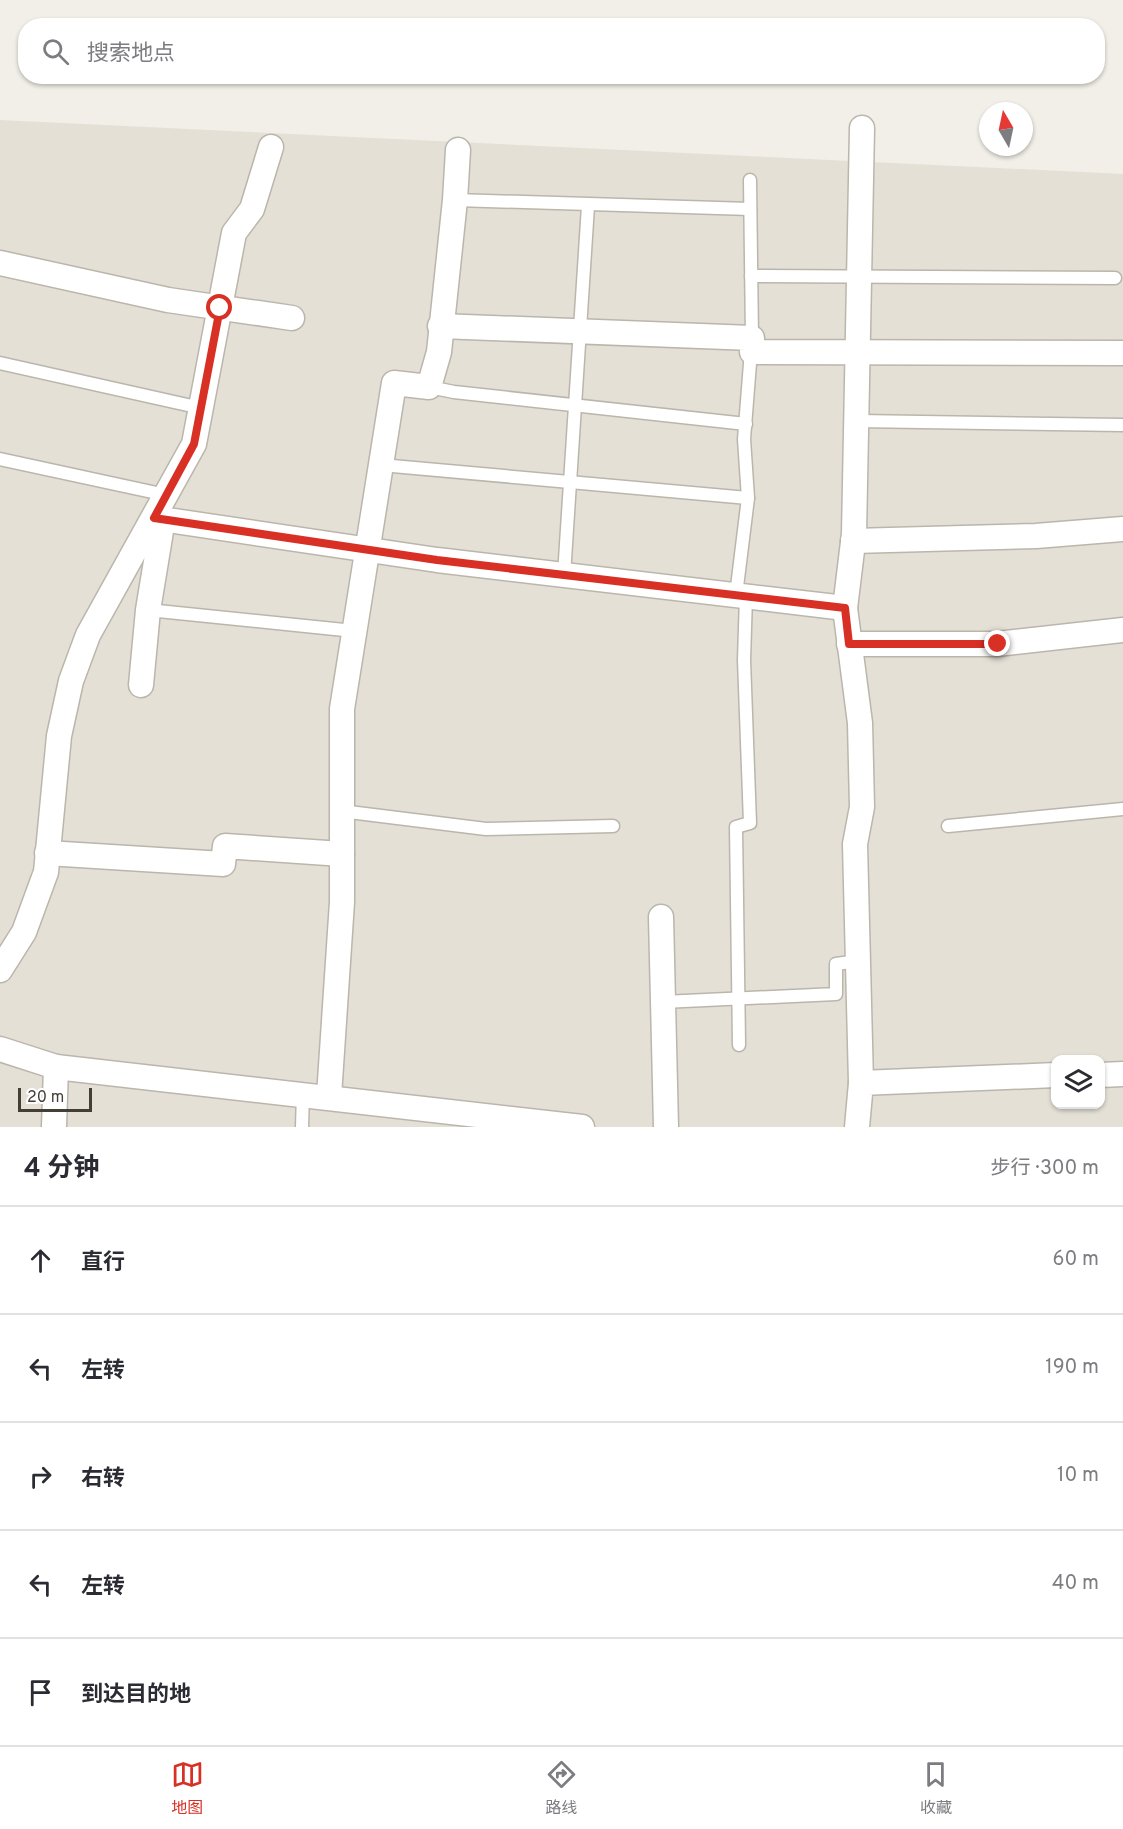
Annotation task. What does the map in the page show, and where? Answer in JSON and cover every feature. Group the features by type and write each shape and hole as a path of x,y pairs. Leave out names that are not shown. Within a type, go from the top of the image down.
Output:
{"street":[{"path":"857,1127 861,1083 855,844 862,807 860,735 845,608 854,541 860,352 862,128"},
{"path":"141,685 158,519 166,495 194,444 234,233 252,209 271,147"},
{"path":"329,1096 342,902 342,709 394,383 429,387 439,352 458,150"},
{"path":"0,263 168,300 292,318"},
{"path":"440,326 860,352 1123,353"},
{"path":"158,519 564,575 845,608"},
{"path":"0,970 24,932 45,872 59,736 71,681 88,635 158,519"},
{"path":"854,541 1036,536 1123,529"},
{"path":"849,644 998,644 1123,630"},
{"path":"47,853 224,864 225,846 342,854"},
{"path":"661,917 666,1127"},
{"path":"0,1049 56,1067 329,1096 426,1118 582,1127"},
{"path":"54,1127 56,1067"},
{"path":"1105,1075 1123,1074"},
{"path":"861,1083 1051,1075"}],"lane":[{"path":"739,1045 736,827 750,824 741,595 748,498 746,424 752,345 750,180"},
{"path":"455,200 588,206 750,209"},
{"path":"564,575 588,206"},
{"path":"751,276 1114,278"},
{"path":"0,363 201,408"},
{"path":"429,387 454,392 746,424"},
{"path":"858,421 1123,425"},
{"path":"0,459 166,495"},
{"path":"381,465 748,498"},
{"path":"148,610 354,631"},
{"path":"948,826 1123,809"},
{"path":"341,811 486,829 613,826"},
{"path":"663,1002 836,994 836,964 858,961"},
{"path":"302,1127 303,1093"}],"shaded area":[{"path":"0,120 1123,174 1123,1127 0,1127"}],"route":[{"path":"220,308 194,444 154,518 437,560 845,608 849,644 998,644"}]}
